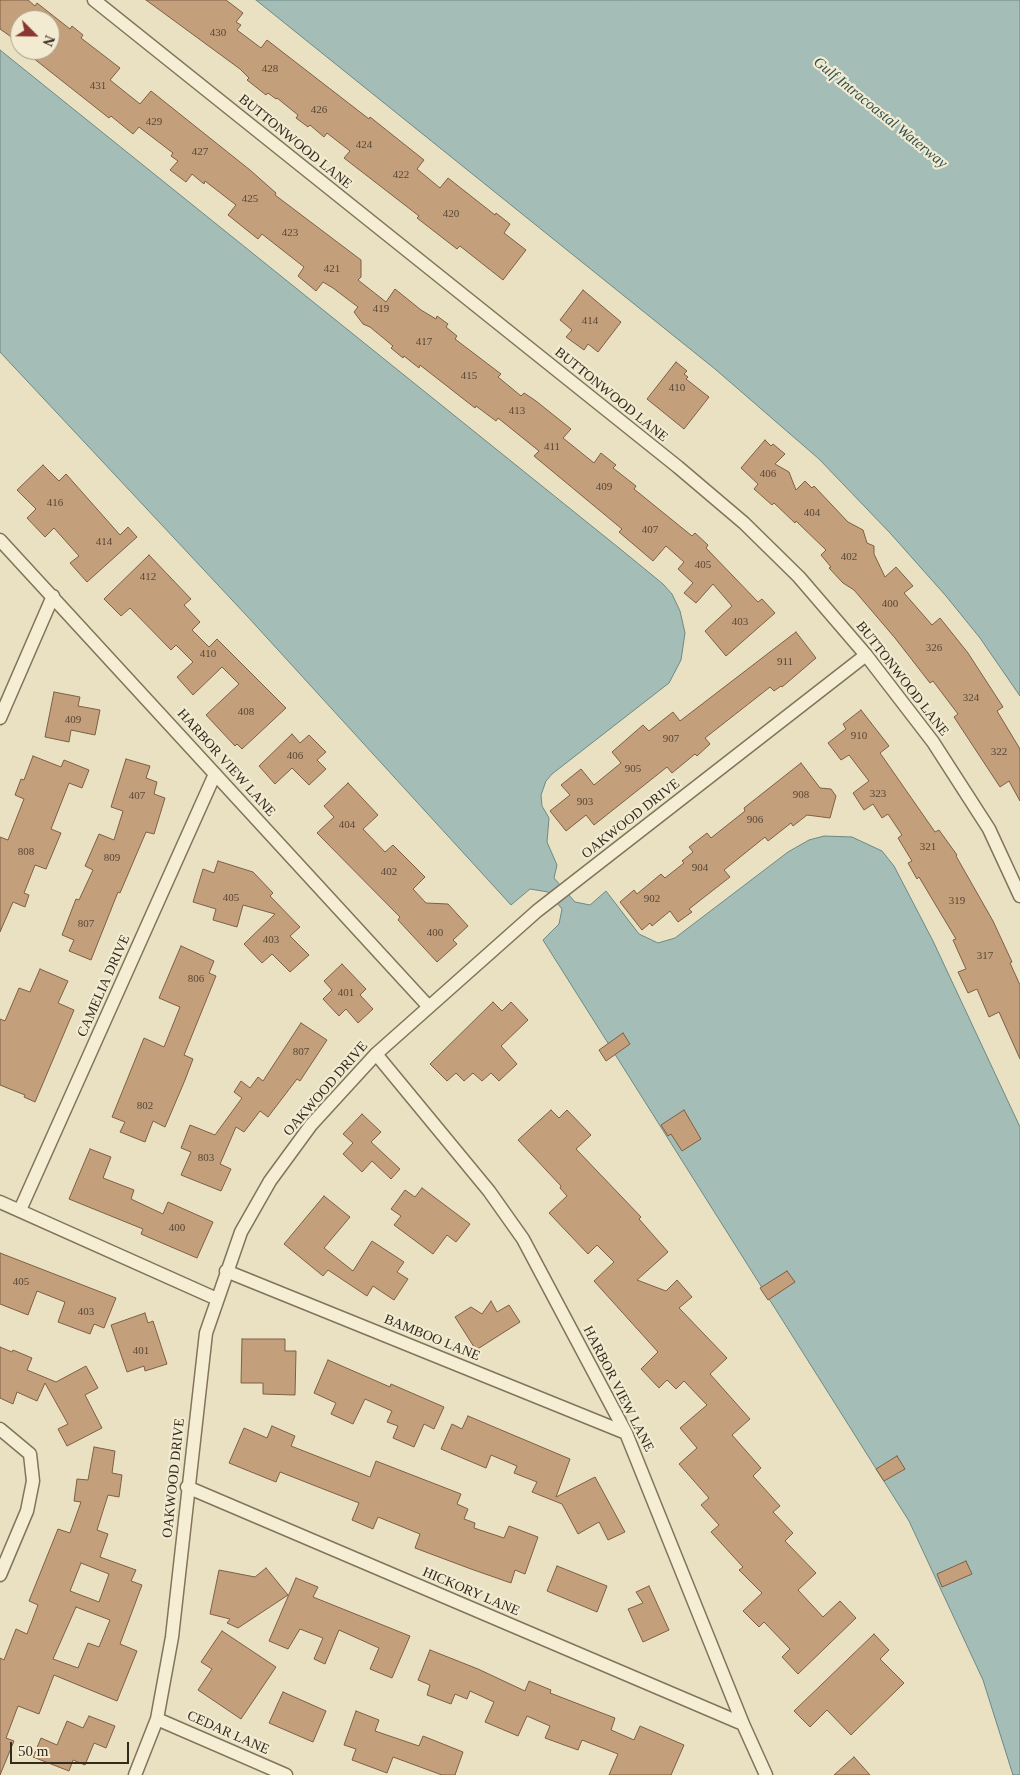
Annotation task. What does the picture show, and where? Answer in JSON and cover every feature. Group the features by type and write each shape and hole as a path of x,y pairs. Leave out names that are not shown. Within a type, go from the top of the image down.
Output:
{"street":[{"name":"BUTTONWOOD LANE","path":"94,0 744,523 799,577 866,655 932,742 989,829 1020,896"},
{"name":"HARBOR VIEW LANE","path":"0,540 429,1007"},
{"path":"0,718 53,596"},
{"name":"OAKWOOD DRIVE","path":"135,1775 157,1718 172,1637 187,1488 206,1333 241,1232 270,1181 311,1125 376,1054 537,911 866,655"},
{"name":"CAMELIA DRIVE","path":"20,1210 215,774"},
{"name":"HARBOR VIEW LANE","path":"376,1054 489,1191 524,1239 626,1433 743,1724 766,1775"},
{"path":"0,1202 217,1298"},
{"name":"BAMBOO LANE","path":"226,1271 626,1433"},
{"path":"0,1429 30,1454 33,1481 27,1511 0,1575"},
{"name":"HICKORY LANE","path":"187,1488 743,1724"},
{"name":"CEDAR LANE","path":"157,1718 286,1775"}],"water":[{"name":"Gulf Intracoastal Waterway","path":"256,0 1020,0 1020,696 980,638 946,596 890,533 819,459 715,369"},
{"path":"0,50 10,60 12,60 624,552 663,584 672,594 680,611 685,633 681,660 669,683 552,774 546,781 541,795 542,806 549,818 547,842 557,865 554,878 575,902 590,905 606,891 639,934 658,943 675,938 788,852 809,840 824,836 852,837 882,851 894,866 933,941 1020,1127 1020,1775 1013,1775 983,1680 909,1521 543,940 559,924 562,909 548,892 530,889 511,905 247,616 0,352"}],"building":[{"path":"0,0 28,0 35,6 37,3 46,10 10,10 10,36 0,29"},
{"path":"146,0 226,0 243,13 236,22 241,25 237,30 261,48 267,40 369,119 370,117 424,160 417,169 440,188 448,178 495,215 496,213 510,224 504,233 526,250 503,280 460,246 457,249 417,218 419,216 344,158 350,151 327,133 324,137 310,125 308,127 296,118 298,115 277,98 268,93 266,95 247,80 249,78 240,69"},
{"path":"60,21 70,29 72,26 83,35 81,38 120,68 110,80 140,104 151,91 250,170 276,193 275,195 361,260 361,277 358,280 386,302 395,289 421,310 436,319 437,316 448,324 446,327 457,336 455,339 501,374 498,377 521,396 524,393 536,401 571,429 563,438 594,463 601,453 616,465 613,468 636,486 634,489 692,536 695,533 708,545 706,548 758,602 762,599 775,613 726,656 705,631 732,606 713,584 696,603 684,593 693,583 678,569 684,562 666,546 653,561 619,532 622,529 534,456 539,451 498,418 496,421 476,406 475,408 420,365 419,368 404,356 403,358 391,348 393,346 370,327 363,324 354,312 358,307 333,288 323,282 316,291 298,276 304,267 262,234 258,239 228,215 236,205 205,181 204,184 192,174 186,182 170,170 178,161 171,156 173,153 139,127 133,134 111,116 109,118 36,60 60,60"},
{"path":"583,290 621,322 598,352 588,344 584,350 566,337 572,330 560,320"},
{"path":"676,362 687,371 684,374 688,377 686,379 709,397 684,429 647,399"},
{"path":"765,440 785,454 775,464 789,472 796,490 805,481 812,488 814,486 848,522 863,530 867,543 874,546 874,554 885,577 896,567 913,586 904,593 932,625 940,618 968,653 1003,707 997,711 1020,749 1020,801 1009,781 1000,787 954,717 958,714 933,681 930,683 854,590 843,583 829,568 831,567 821,555 826,550 796,521 795,523 774,503 772,505 754,489 758,484 741,468"},
{"path":"43,465 59,481 66,474 120,535 128,527 137,537 87,582 70,563 79,556 54,528 45,537 27,518 36,509 17,490"},
{"path":"149,555 191,599 184,605 200,622 192,630 209,647 217,639 286,708 242,749 237,744 235,746 206,715 239,684 222,667 193,695 177,677 193,662 176,645 171,650 130,608 121,616 104,599"},
{"path":"796,632 816,658 782,687 774,691 770,687 705,738 710,744 697,756 695,754 672,773 667,767 594,825 586,815 566,831 550,811 570,795 561,785 581,769 594,785 621,763 612,752 643,725 649,731 673,712 680,721"},
{"path":"54,692 80,697 78,706 100,710 95,735 71,730 69,742 45,737"},
{"path":"861,710 889,746 880,753 935,832 939,830 957,855 993,921 1012,962 1010,963 1020,985 1020,1059 999,1012 989,1017 977,989 968,993 958,972 966,969 953,940 956,939 919,877 917,879 908,863 912,861 898,838 902,835 888,814 882,818 873,804 864,810 853,793 869,781 849,755 841,760 828,743 846,729 843,724"},
{"path":"292,734 300,743 309,735 326,752 317,760 326,769 309,785 292,768 275,784 259,766"},
{"path":"33,756 61,767 64,760 89,770 82,788 69,783 51,829 61,833 46,869 35,865 24,893 29,895 25,907 13,902 0,932 0,837 8,840 24,799 15,795 21,779 24,780"},
{"path":"126,759 150,766 146,778 157,782 154,794 165,798 154,834 146,832 120,893 118,892 91,960 69,951 74,940 62,935 76,899 79,900 93,870 85,866 99,834 114,840 123,811 111,807"},
{"path":"801,763 820,788 831,789 836,796 830,818 807,815 793,826 791,823 768,841 765,837 724,870 730,877 689,909 692,912 678,922 670,911 652,926 650,923 642,930 620,902 634,890 637,894 661,874 665,878 684,863 682,861 693,852 689,847 707,833 711,838 745,811 744,808"},
{"path":"348,783 378,815 363,829 385,852 393,845 425,877 413,889 426,903 448,904 468,926 453,940 457,944 437,962 398,920 400,917 317,833 334,817 324,806"},
{"path":"218,861 253,872 273,893 270,896 300,927 290,936 309,955 290,972 272,954 262,963 244,944 275,914 243,905 237,927 213,920 216,909 193,902 203,869 214,873"},
{"path":"181,946 214,961 209,973 216,976 184,1055 193,1059 165,1127 153,1121 145,1142 120,1132 125,1122 112,1117 144,1038 164,1047 180,1007 159,998"},
{"path":"342,964 366,989 360,995 373,1009 358,1023 346,1009 339,1016 323,999 332,990 324,981"},
{"path":"40,969 68,981 58,1003 74,1010 35,1102 24,1097 25,1095 0,1085 0,1019 5,1021 19,988 30,992"},
{"path":"493,1002 502,1011 511,1002 528,1020 501,1046 517,1064 499,1081 491,1073 482,1081 473,1073 464,1081 456,1073 447,1081 430,1064"},
{"path":"301,1023 327,1040 300,1081 297,1079 268,1117 260,1111 244,1132 236,1127 220,1164 231,1169 221,1191 181,1175 191,1152 181,1148 190,1125 215,1135 242,1098 234,1092 241,1081 250,1088 258,1077 263,1081"},
{"path":"623,1033 630,1044 606,1061 599,1050"},
{"path":"551,1110 559,1118 567,1110 591,1135 576,1149 641,1217 639,1219 668,1252 637,1280 666,1291 677,1280 692,1297 679,1308 727,1358 710,1374 750,1419 732,1435 761,1468 753,1476 780,1506 773,1512 793,1533 785,1541 816,1573 798,1590 823,1617 840,1601 856,1618 798,1674 782,1657 790,1649 764,1622 759,1627 743,1611 762,1593 739,1570 743,1567 711,1532 719,1525 701,1505 709,1498 679,1464 697,1448 680,1428 707,1405 684,1381 676,1389 667,1380 659,1388 641,1369 658,1352 594,1281 614,1262 597,1245 588,1254 549,1213 567,1196 560,1188 561,1186 518,1140"},
{"path":"684,1110 701,1139 682,1151 671,1134 668,1136 661,1125"},
{"path":"362,1114 381,1132 371,1142 400,1169 391,1179 372,1161 362,1172 343,1154 353,1143 343,1134"},
{"path":"90,1149 111,1157 103,1178 134,1190 131,1199 163,1214 168,1202 213,1222 197,1258 141,1234 143,1229 69,1199"},
{"path":"422,1188 470,1224 456,1242 447,1235 433,1254 394,1225 401,1216 391,1209 405,1190 415,1197"},
{"path":"324,1196 350,1217 324,1248 353,1271 372,1241 404,1262 397,1272 408,1279 394,1300 373,1286 367,1296 328,1270 323,1276 284,1244"},
{"path":"0,1253 116,1298 104,1328 94,1324 90,1334 58,1322 65,1302 37,1291 28,1315 0,1304"},
{"path":"787,1271 795,1282 768,1300 760,1288"},
{"path":"491,1301 497,1312 509,1305 520,1322 476,1350 455,1317 471,1307 482,1314"},
{"path":"145,1313 148,1323 153,1321 167,1364 145,1371 144,1366 127,1372 111,1325"},
{"path":"242,1339 285,1339 285,1351 296,1351 295,1395 263,1394 263,1383 241,1383"},
{"path":"0,1347 32,1358 27,1370 56,1382 86,1366 98,1388 85,1395 102,1428 67,1446 58,1429 68,1424 45,1383 37,1401 17,1392 13,1404 0,1398"},
{"path":"328,1360 390,1387 391,1384 444,1407 434,1429 424,1424 414,1447 393,1438 398,1426 387,1422 392,1411 365,1399 353,1424 331,1414 336,1403 314,1393"},
{"path":"468,1416 570,1459 556,1497 595,1477 625,1532 608,1540 599,1522 578,1534 562,1504 532,1492 537,1482 514,1473 517,1466 491,1455 486,1468 441,1449 452,1424 462,1429"},
{"path":"272,1426 295,1436 291,1446 370,1477 376,1461 461,1494 457,1504 468,1509 464,1519 475,1523 474,1528 504,1538 509,1526 538,1537 525,1574 515,1570 511,1583 415,1548 420,1534 378,1517 373,1529 352,1520 359,1503 280,1472 276,1482 229,1463 244,1428 267,1438"},
{"path":"94,1447 115,1451 112,1473 122,1475 119,1497 108,1495 97,1530 108,1534 100,1557 136,1570 131,1581 142,1585 120,1644 137,1651 117,1701 54,1675 39,1714 18,1706 6,1738 14,1741 0,1775 0,1658 4,1660 16,1629 27,1634 38,1605 29,1601 58,1529 70,1533 81,1502 74,1501 77,1479 88,1480","holes":["81,1563 109,1574 99,1602 70,1591","76,1607 110,1620 99,1647 88,1643 78,1668 53,1659"]},
{"path":"897,1456 905,1469 884,1481 876,1469"},
{"path":"966,1561 972,1574 942,1587 937,1574"},
{"path":"557,1566 607,1586 597,1612 547,1591"},
{"path":"266,1568 288,1595 238,1628 227,1623 230,1619 210,1614 219,1570 255,1577"},
{"path":"296,1578 318,1587 313,1597 410,1636 392,1678 370,1669 379,1648 339,1630 325,1664 314,1659 323,1638 300,1629 288,1649 269,1641"},
{"path":"649,1586 669,1630 643,1642 628,1609 643,1603 636,1592"},
{"path":"222,1631 276,1667 241,1719 198,1690 212,1669 201,1662"},
{"path":"874,1634 889,1650 880,1659 904,1683 851,1735 827,1710 810,1727 794,1711"},
{"path":"430,1650 478,1669 525,1691 529,1681 551,1690 550,1693 615,1718 611,1730 634,1740 640,1726 684,1745 671,1775 609,1775 618,1754 582,1740 578,1750 545,1738 550,1726 527,1716 518,1736 485,1722 494,1702 470,1691 467,1699 455,1694 451,1704 427,1695 430,1685 418,1680"},
{"path":"283,1692 326,1711 313,1742 269,1723"},
{"path":"356,1711 379,1720 375,1731 419,1746 423,1736 463,1752 455,1775 442,1775 393,1757 387,1773 352,1760 356,1749 344,1745"},
{"path":"89,1716 115,1726 106,1748 94,1743 85,1765 73,1760 69,1771 33,1757 41,1738 57,1745 67,1721 83,1728"},
{"path":"854,1757 870,1775 834,1775"}]}
